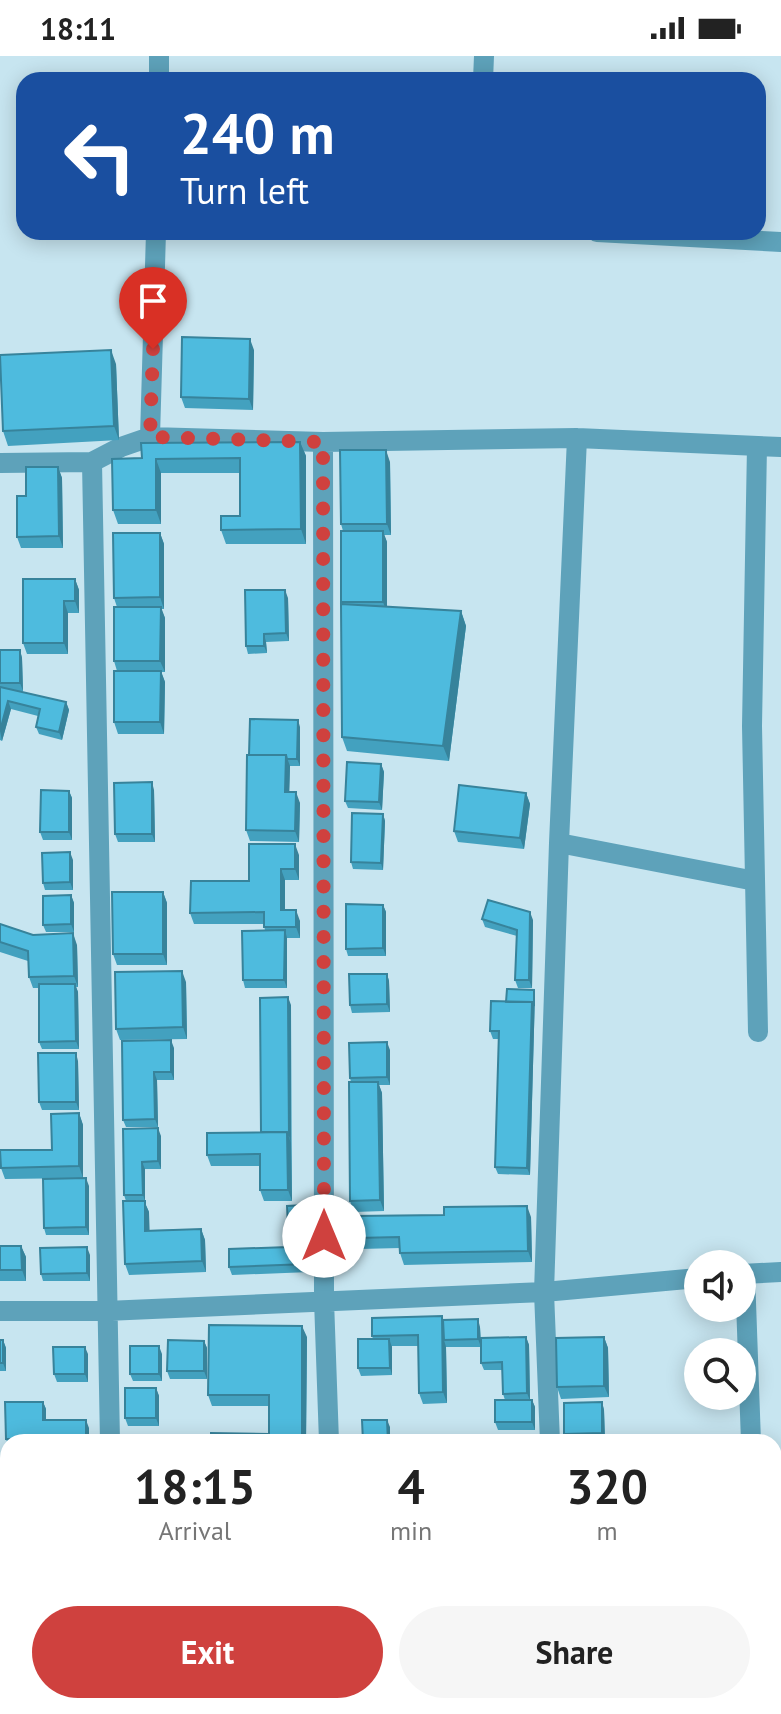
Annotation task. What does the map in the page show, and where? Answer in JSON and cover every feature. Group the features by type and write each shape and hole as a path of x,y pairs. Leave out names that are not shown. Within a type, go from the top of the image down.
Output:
{"street":[{"path":"150,437 156,240"},
{"path":"744,240 781,242"},
{"path":"0,463 92,462 150,437 323,442 577,438 781,447"},
{"path":"550,1434 544,1292 577,438"},
{"path":"323,442 324,1300 329,1434"},
{"path":"757,446 752,726 758,1032"},
{"path":"92,462 110,1434"},
{"path":"559,843 755,881"},
{"path":"756,1273 781,1272"},
{"path":"0,1311 106,1311 544,1292 684,1279"},
{"path":"745,1322 751,1434"}],"building":[{"path":"182,337 250,339 249,399 181,397"},
{"path":"111,350 114,426 3,431 0,355"},
{"path":"300,442 301,529 221,530 221,516 240,516 240,458 156,459 156,510 113,510 112,459 142,458 141,443"},
{"path":"340,450 386,450 387,524 341,524"},
{"path":"26,467 58,467 59,536 17,537 17,496 26,496"},
{"path":"341,531 383,531 383,602 341,602"},
{"path":"113,533 160,533 160,597 114,598"},
{"path":"23,579 75,579 75,601 64,601 64,643 23,643"},
{"path":"245,590 285,590 286,633 264,634 264,646 246,646"},
{"path":"341,604 461,611 443,746 342,737"},
{"path":"114,607 161,607 160,661 114,661"},
{"path":"0,650 20,650 20,683 0,683"},
{"path":"114,671 161,671 160,722 114,722"},
{"path":"0,687 66,702 59,732 36,727 40,709 8,701 0,731"},
{"path":"250,719 298,720 297,759 287,759 286,755 249,755"},
{"path":"247,755 286,755 285,792 296,792 295,831 246,830"},
{"path":"347,762 381,764 379,802 345,801"},
{"path":"152,782 152,834 115,834 114,783"},
{"path":"459,785 526,793 520,838 454,831"},
{"path":"41,790 69,791 69,832 40,832"},
{"path":"352,813 383,814 381,863 351,862"},
{"path":"249,844 295,844 295,869 281,869 281,910 296,910 296,927 264,927 264,912 190,913 191,881 249,881"},
{"path":"70,852 70,882 43,883 42,853"},
{"path":"112,892 163,892 163,954 113,954"},
{"path":"71,895 71,924 43,925 43,896"},
{"path":"488,900 530,912 529,980 515,980 517,930 482,919"},
{"path":"346,904 383,905 383,948 346,949"},
{"path":"0,924 33,935 73,933 74,976 29,977 28,951 0,942"},
{"path":"285,930 284,980 243,980 242,931"},
{"path":"182,971 183,1027 116,1029 115,972"},
{"path":"349,974 387,974 387,1004 350,1005"},
{"path":"39,984 75,984 76,1041 39,1042"},
{"path":"507,989 534,990 534,1006 532,1002 506,1002"},
{"path":"288,997 289,1136 287,1132 261,1132 260,998"},
{"path":"491,1001 532,1002 527,1168 495,1167 499,1031 490,1031"},
{"path":"171,1040 171,1072 154,1072 155,1119 123,1120 122,1041"},
{"path":"387,1042 387,1077 350,1078 349,1043"},
{"path":"38,1053 76,1053 76,1102 39,1102"},
{"path":"349,1082 378,1082 380,1200 350,1201"},
{"path":"79,1113 79,1166 1,1168 0,1150 52,1150 51,1114"},
{"path":"158,1128 158,1161 142,1162 143,1195 124,1195 123,1129"},
{"path":"287,1132 288,1190 260,1190 260,1154 207,1155 207,1133"},
{"path":"86,1178 86,1227 44,1228 43,1179"},
{"path":"123,1201 145,1201 145,1231 201,1229 202,1261 125,1264"},
{"path":"305,1205 307,1264 229,1267 229,1249 289,1247 287,1206"},
{"path":"527,1206 528,1251 400,1253 399,1237 356,1238 355,1216 444,1215 444,1207"},
{"path":"0,1246 21,1246 22,1270 0,1270"},
{"path":"87,1247 87,1273 41,1274 40,1248"},
{"path":"442,1316 443,1392 419,1393 418,1335 372,1336 372,1318"},
{"path":"478,1319 478,1339 444,1340 443,1320"},
{"path":"209,1325 302,1326 302,1434 269,1434 269,1395 208,1395"},
{"path":"526,1337 527,1393 503,1394 502,1362 481,1363 481,1338"},
{"path":"604,1337 604,1386 557,1387 556,1338"},
{"path":"358,1339 389,1339 390,1368 358,1368"},
{"path":"0,1340 3,1340 3,1363 0,1363"},
{"path":"168,1340 204,1341 204,1371 167,1371"},
{"path":"130,1346 159,1346 159,1374 130,1374"},
{"path":"53,1347 85,1347 85,1374 54,1374"},
{"path":"125,1388 156,1388 156,1418 125,1418"},
{"path":"495,1400 532,1400 532,1422 495,1422"},
{"path":"5,1402 43,1402 43,1420 86,1420 86,1434 6,1434"},
{"path":"602,1402 602,1433 564,1434 564,1403"},
{"path":"362,1420 387,1420 388,1434 363,1434"}],"route":[{"path":"153,349 150,437 323,442 324,1236"}]}
